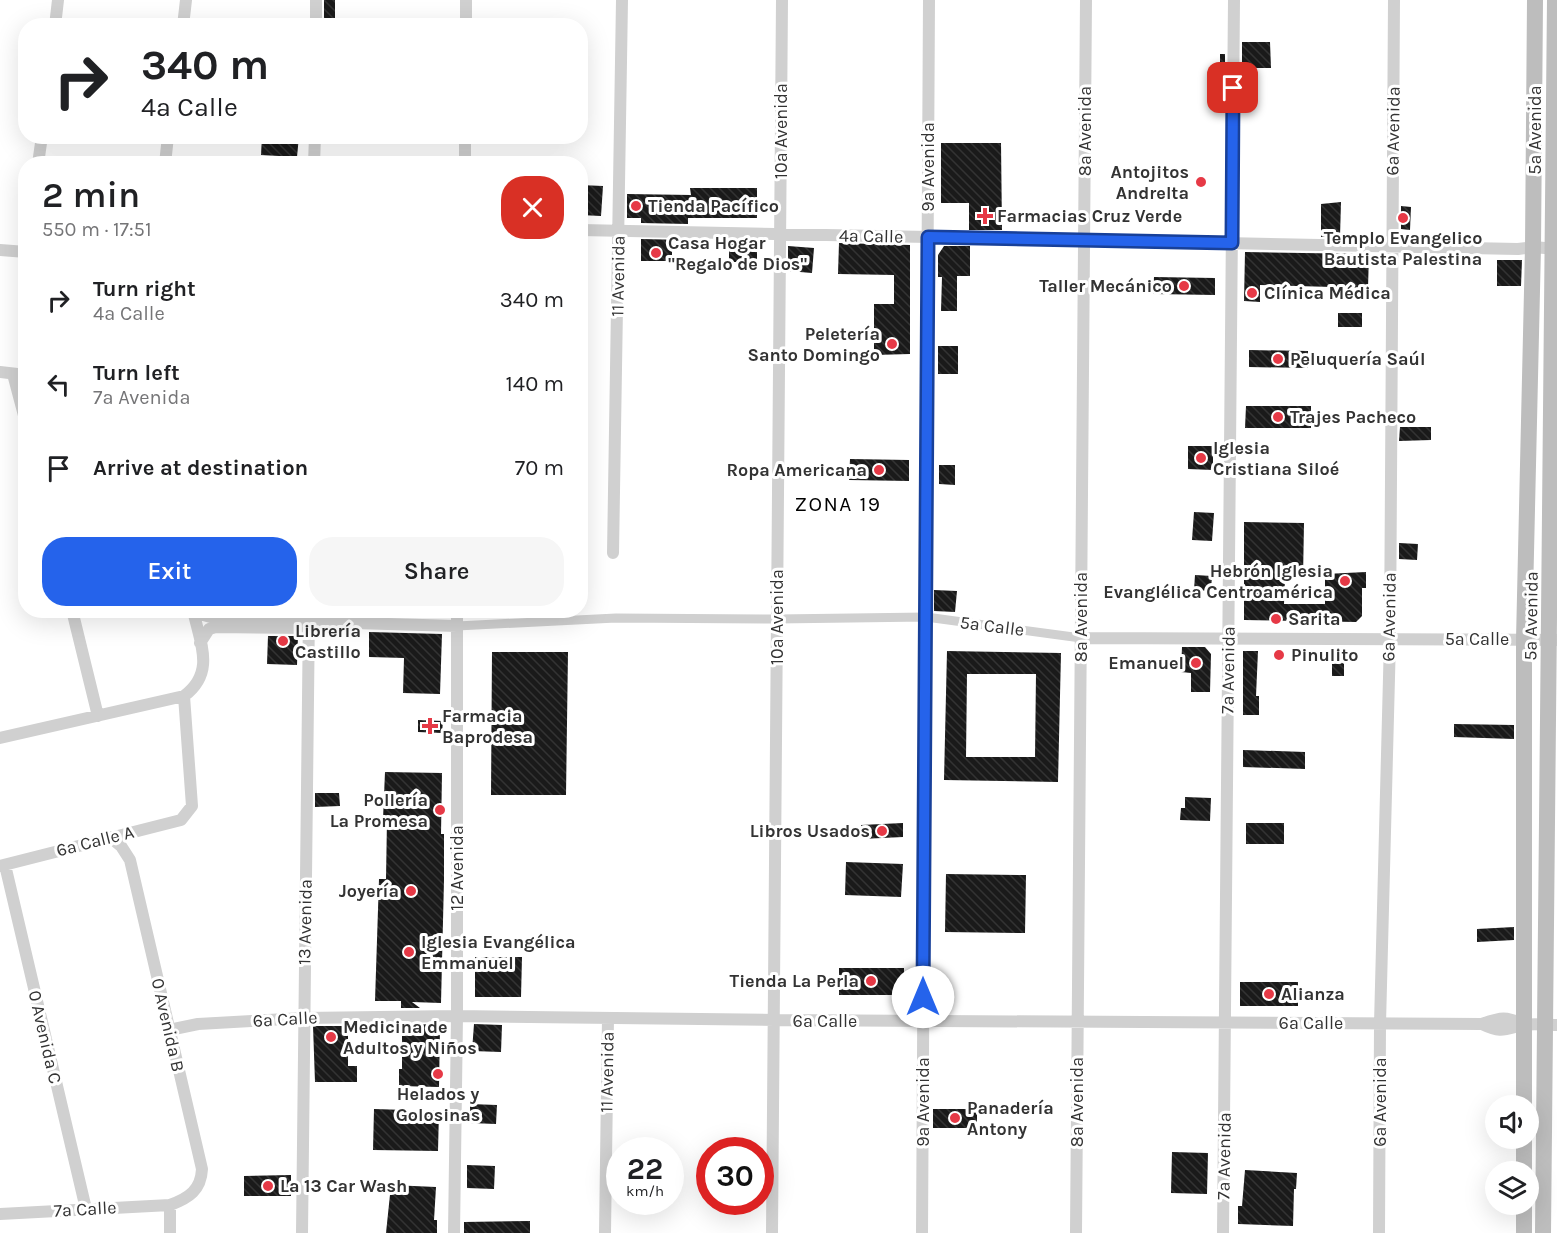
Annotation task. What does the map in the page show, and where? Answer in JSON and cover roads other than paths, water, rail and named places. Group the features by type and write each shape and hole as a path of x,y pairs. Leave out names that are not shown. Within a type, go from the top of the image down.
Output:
{"main road":[{"name":"5a Avenida","path":"1524,1095 1524,640 1533,247 1535,0"},
{"name":"5a Avenida","path":"1543,1233 1551,1025 1555,0"},
{"path":"1524,1215 1524,1233"}],"street":[{"path":"56,18 58,0"},
{"path":"184,18 186,0"},
{"path":"316,0 316,18"},
{"path":"466,0 466,18"},
{"name":"11 Avenida","path":"613,553 622,0"},
{"name":"10a Avenida","path":"772,1233 782,0"},
{"name":"9a Avenida","path":"922,1233 930,0"},
{"name":"8a Avenida","path":"1076,1233 1086,0"},
{"name":"7a Avenida","path":"1223,1233 1234,0"},
{"name":"6a Avenida","path":"1379,1233 1380,1024 1390,639 1394,0"},
{"name":"4a Calle","path":"588,230 1555,249"},
{"path":"0,250 18,251"},
{"path":"0,372 18,374"},
{"name":"5a Calle","path":"214,618 457,626 616,618 926,617 1081,638 1554,640"},
{"path":"74,618 98,716"},
{"path":"0,738 184,696 192,690 203,672 204,663 195,618"},
{"name":"12 Avenida","path":"454,1233 457,1016 457,618"},
{"name":"5a Calle","path":"200,643 209,629 216,627 311,620"},
{"name":"13 Avenida","path":"302,1233 311,620"},
{"name":"6a Calle A","path":"2,865 181,820 192,806 184,696"},
{"name":"0 Avenida B","path":"110,837 121,846 130,860 202,1169 201,1181 196,1190 187,1198 170,1205"},
{"name":"0 Avenida C","path":"2,865 86,1209"},
{"name":"6a Calle","path":"169,1030 198,1024 304,1018 457,1016 1380,1024 1482,1024 1497,1018 1509,1018 1525,1025 1551,1025"},
{"name":"11 Avenida","path":"605,1233 608,1018"},
{"path":"170,1205 170,1233"},
{"name":"7a Calle","path":"0,1214 170,1205"}],"place":[{"name":"Antojitos Andrelta","path":"1201,182"},
{"name":"Tienda Pacífico","path":"636,206"},
{"name":"Farmacias Cruz Verde","path":"985,216"},
{"name":"Templo Evangelico Bautista Palestina","path":"1403,218"},
{"name":"Casa Hogar \"Regalo de Dios\"","path":"656,253"},
{"name":"Taller Mecánico","path":"1184,286"},
{"name":"Clínica Médica","path":"1252,293"},
{"name":"Peletería Santo Domingo","path":"892,344"},
{"name":"Peluquería Saúl","path":"1278,359"},
{"name":"Trajes Pacheco","path":"1278,417"},
{"name":"Iglesia Cristiana Siloé","path":"1201,458"},
{"name":"Ropa Americana","path":"879,470"},
{"name":"Hebrón Iglesia Evanglélica Centroamérica","path":"1345,581"},
{"name":"Sarita","path":"1276,619"},
{"name":"Librería Castillo","path":"283,641"},
{"name":"Pinulito","path":"1279,655"},
{"name":"Emanuel","path":"1196,663"},
{"name":"Farmacia Baprodesa","path":"430,726"},
{"name":"Pollería La Promesa","path":"440,810"},
{"name":"Libros Usados","path":"882,831"},
{"name":"Joyería","path":"411,891"},
{"name":"Iglesia Evangélica Emmanuel","path":"409,952"},
{"name":"Tienda La Perla","path":"871,981"},
{"name":"Alianza","path":"1269,994"},
{"name":"Medicina de Adultos y Niños","path":"331,1037"},
{"name":"Helados y Golosinas","path":"438,1074"},
{"name":"Panadería Antony","path":"955,1118"},
{"name":"La 13 Car Wash","path":"268,1186"}],"district":[{"name":"ZONA 19","path":"838,504"}]}
